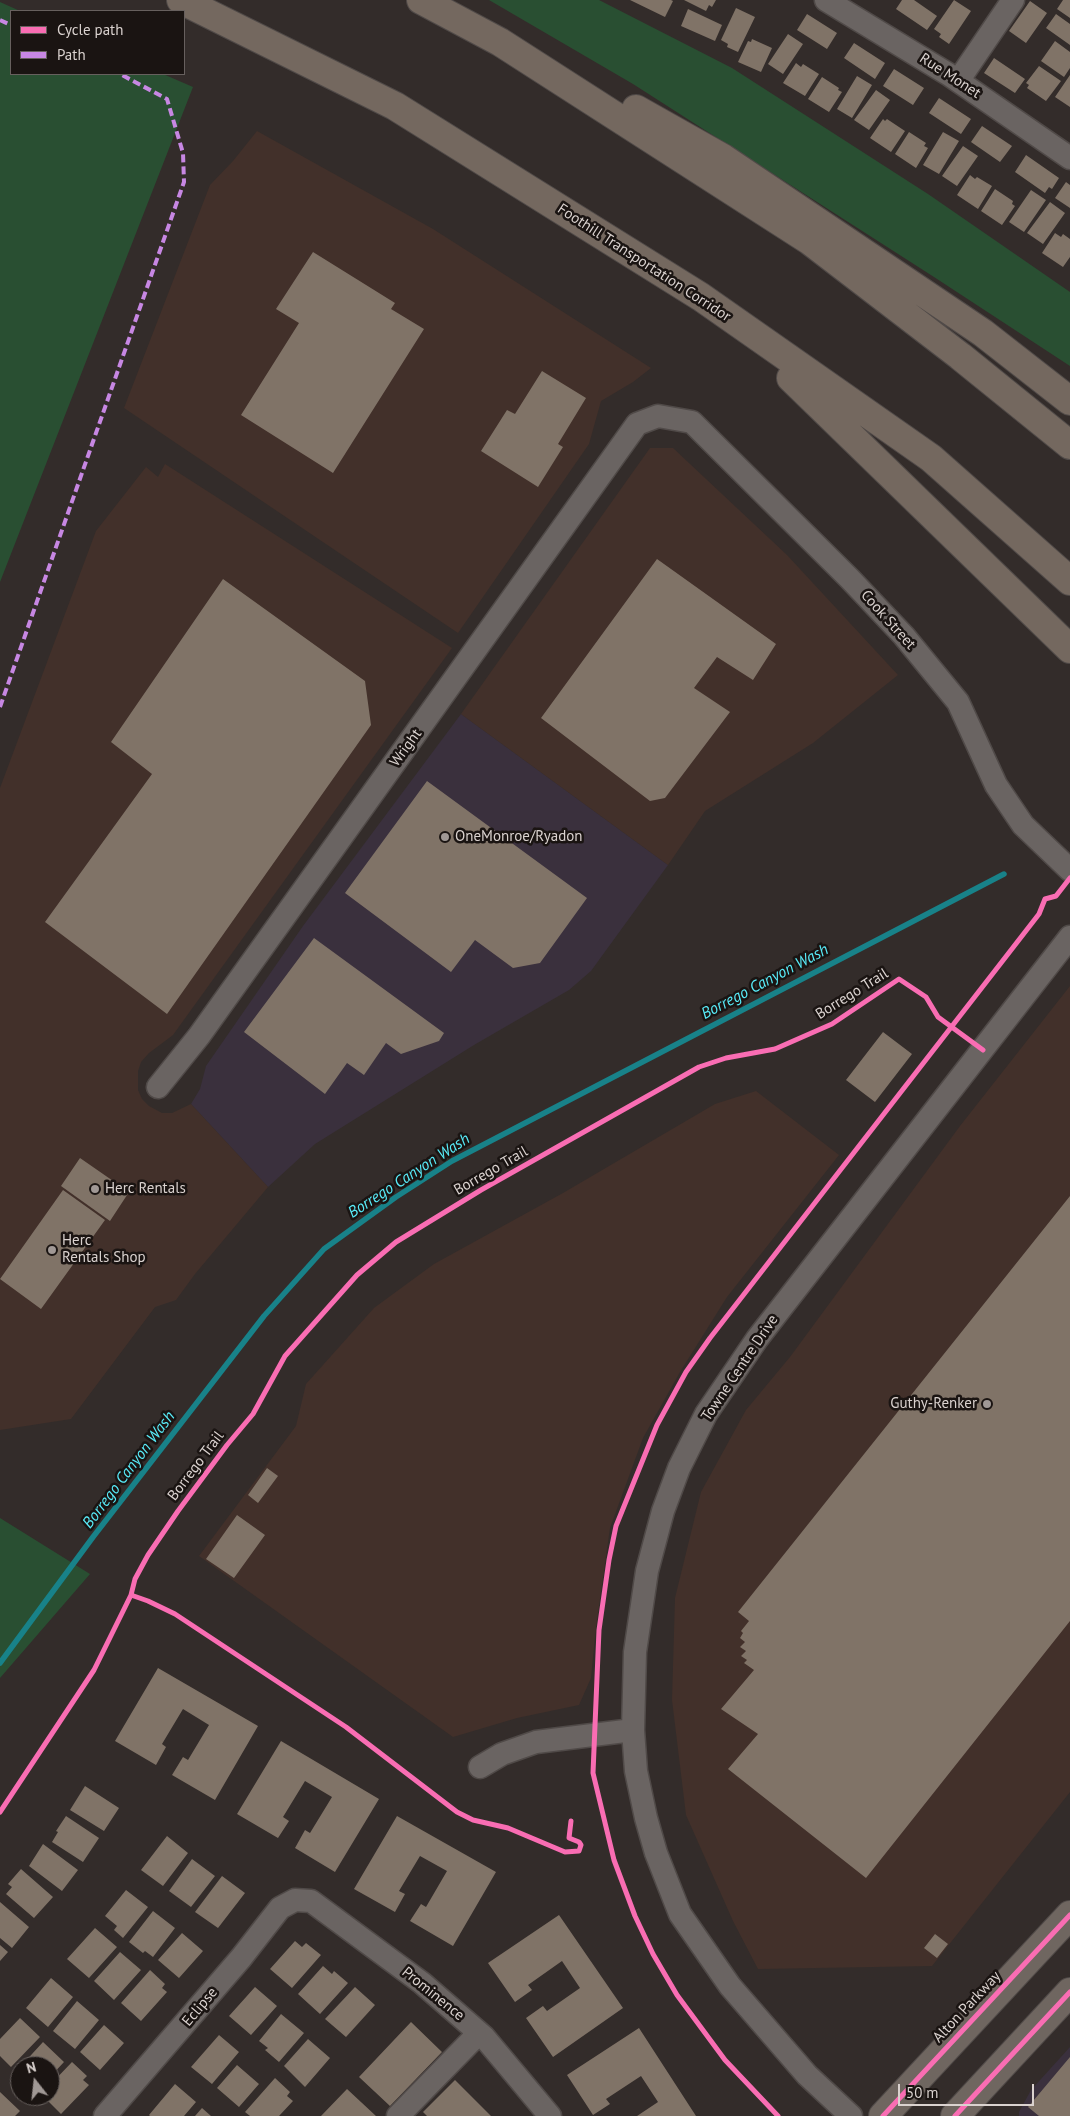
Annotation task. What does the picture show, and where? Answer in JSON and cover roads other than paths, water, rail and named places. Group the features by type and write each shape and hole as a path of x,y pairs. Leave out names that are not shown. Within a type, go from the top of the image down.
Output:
{"highway":[{"name":"Foothill Transportation Corridor","path":"181,0 395,106 701,297 931,458 1070,581"},
{"path":"421,0 500,42 642,112 723,158 983,333 1070,401"},
{"path":"500,42 810,241 960,356 1070,445"},
{"path":"701,297 815,399 1070,649"}],"main road":[{"name":"Alton Parkway","path":"883,2116 1070,1915"},
{"path":"955,2116 1070,1992"}],"street":[{"name":"Rue Monet","path":"826,0 958,81 1070,158"},
{"path":"958,81 1013,0"},
{"name":"Cook Street","path":"658,416 692,422 850,579 904,636 958,702 996,784 1023,825 1070,870"},
{"name":"Wright","path":"158,1087 199,1036 637,424 658,416"},
{"name":"Towne Centre Drive","path":"851,2116 807,2075 730,1986 680,1914 656,1853 636,1771 633,1730 636,1652 648,1571 664,1511 679,1468 706,1414 757,1339 1070,937"},
{"path":"480,1767 502,1754 536,1742 633,1730"},
{"name":"Prominence","path":"295,1900 311,1901 422,1983 484,2037 550,2116"},
{"name":"Eclipse","path":"105,2116 241,1958 280,1908 295,1900"},
{"path":"405,2114 479,2033"}],"waterway":[{"name":"Borrego Canyon Wash","path":"0,1663 93,1537 264,1316 324,1249 396,1197 452,1161 1004,874"}],"place":[{"name":"OneMonroe/Ryadon","path":"445,837"},
{"name":"Herc Rentals","path":"95,1189"},
{"name":"Herc Rentals Shop","path":"52,1250"},
{"name":"Guthy-Renker","path":"987,1404"}]}
